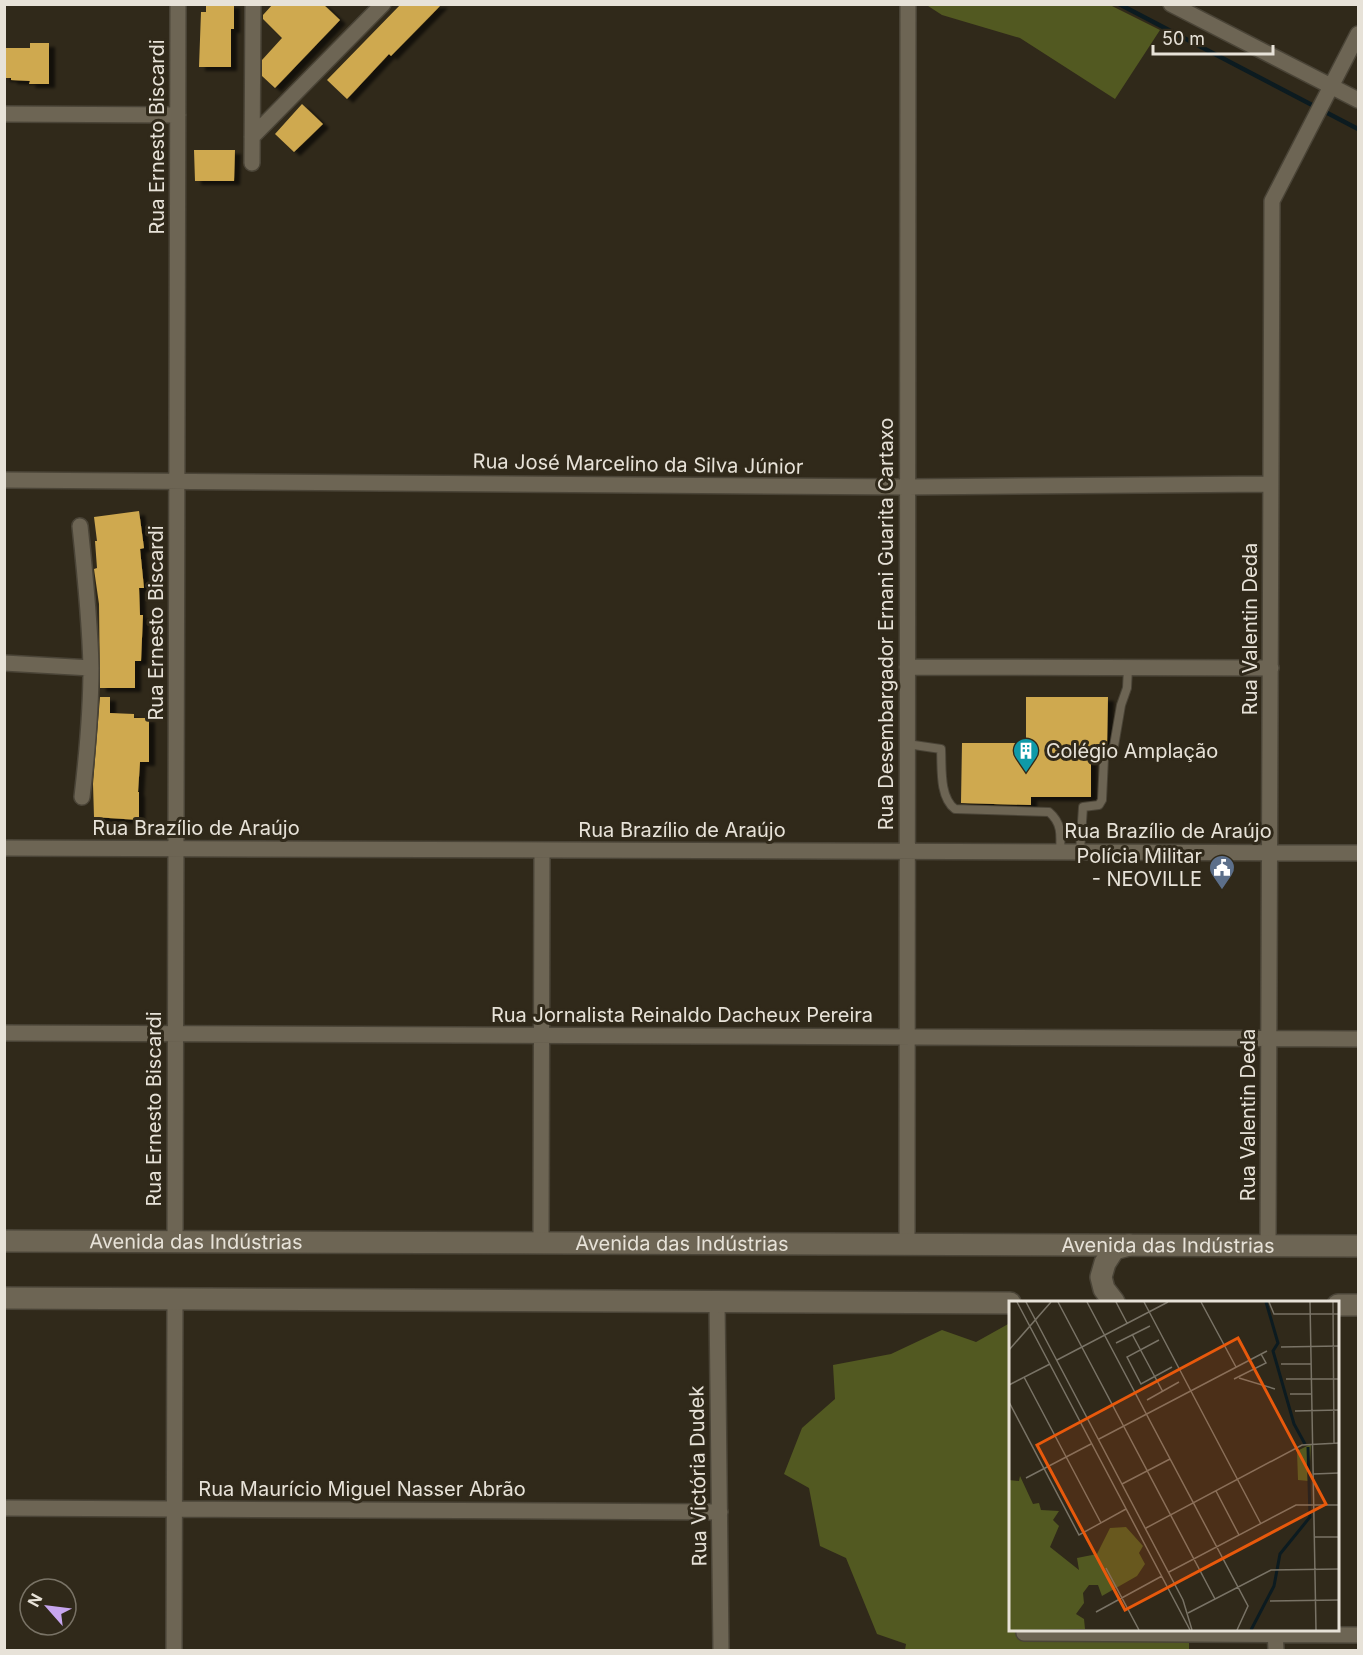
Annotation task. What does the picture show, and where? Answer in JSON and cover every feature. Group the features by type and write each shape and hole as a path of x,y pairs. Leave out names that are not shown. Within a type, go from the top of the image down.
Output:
{"main road":[{"name":"Avenida das Indústrias","path":"4,1240 1359,1246"},
{"path":"1113,1301 1104,1290 1101,1277 1105,1263 1114,1249 1129,1245"},
{"path":"4,1298 1009,1303"},
{"path":"1339,1305 1359,1305"}],"street":[{"name":"Rua Ernesto Biscardi","path":"175,1241 178,4"},
{"path":"252,163 253,4"},
{"path":"252,137 383,4"},
{"name":"Rua Desembargador Ernani Guarita Cartaxo","path":"907,1244 908,4"},
{"path":"1171,4 1328,93 1359,100"},
{"name":"Rua Valentin Deda","path":"1268,1245 1272,201 1359,34"},
{"path":"4,114 178,115"},
{"name":"Rua José Marcelino da Silva Júnior","path":"4,480 907,487 1271,484"},
{"path":"80,526 89,628 90,668 87,747 82,797"},
{"path":"4,663 90,668"},
{"path":"907,667 1270,668"},
{"name":"Rua Brazílio de Araújo","path":"4,848 1359,853"},
{"path":"540,1242 542,850"},
{"name":"Rua Jornalista Reinaldo Dacheux Pereira","path":"4,1033 1359,1039"},
{"path":"174,1650 175,1299"},
{"name":"Rua Victória Dudek","path":"717,1302 721,1650"},
{"name":"Rua Maurício Miguel Nasser Abrão","path":"4,1508 720,1512"},
{"path":"1024,1633 1275,1632 1359,1635"},
{"path":"1275,1632 1276,1650"}],"lane":[{"path":"1080,851 1083,807 1099,805 1102,800 1104,758 1114,746 1121,705 1127,688 1128,668"},
{"path":"907,744 941,749 945,796 955,809 1049,812 1056,819 1061,831 1060,852"}],"green space":[{"path":"925,4 1110,5 1160,30 1115,99 1020,38 942,15"},
{"path":"1009,1324 1009,1631 1189,1631 1189,1650 905,1650 906,1644 877,1634 846,1558 820,1546 809,1488 784,1474 802,1428 835,1399 833,1365 891,1354 942,1330 976,1342"}],"building":[{"path":"206,4 234,4 234,29 231,29 231,67 199,67 201,12 206,12"},
{"path":"273,4 323,4 340,20 275,88 262,76 262,60 282,38 263,19 263,15"},
{"path":"401,4 442,4 391,56 389,54 347,99 327,80"},
{"path":"30,43 49,43 49,84 29,84 30,81 4,78 4,48 30,48"},
{"path":"302,104 323,124 294,152 275,134"},
{"path":"194,150 235,150 234,181 195,181"},
{"path":"139,511 144,548 140,549 144,588 139,588 140,615 143,615 141,661 135,661 135,688 100,688 99,604 94,569 97,568 95,541 97,541 94,517"},
{"path":"100,697 110,697 110,713 134,714 134,718 149,718 149,762 140,762 139,820 94,817 93,784"},
{"name":"Colégio Amplação","path":"1026,697 1108,697 1107,745 1103,750 1091,750 1091,797 1031,797 1031,805 961,803 962,743 1026,743"}],"waterway":[{"path":"1119,4 1358,129"}],"place":[{"name":"Colégio Amplação","path":"1026,774"},
{"name":"Polícia Militar - NEOVILLE","path":"1222,891"}]}
